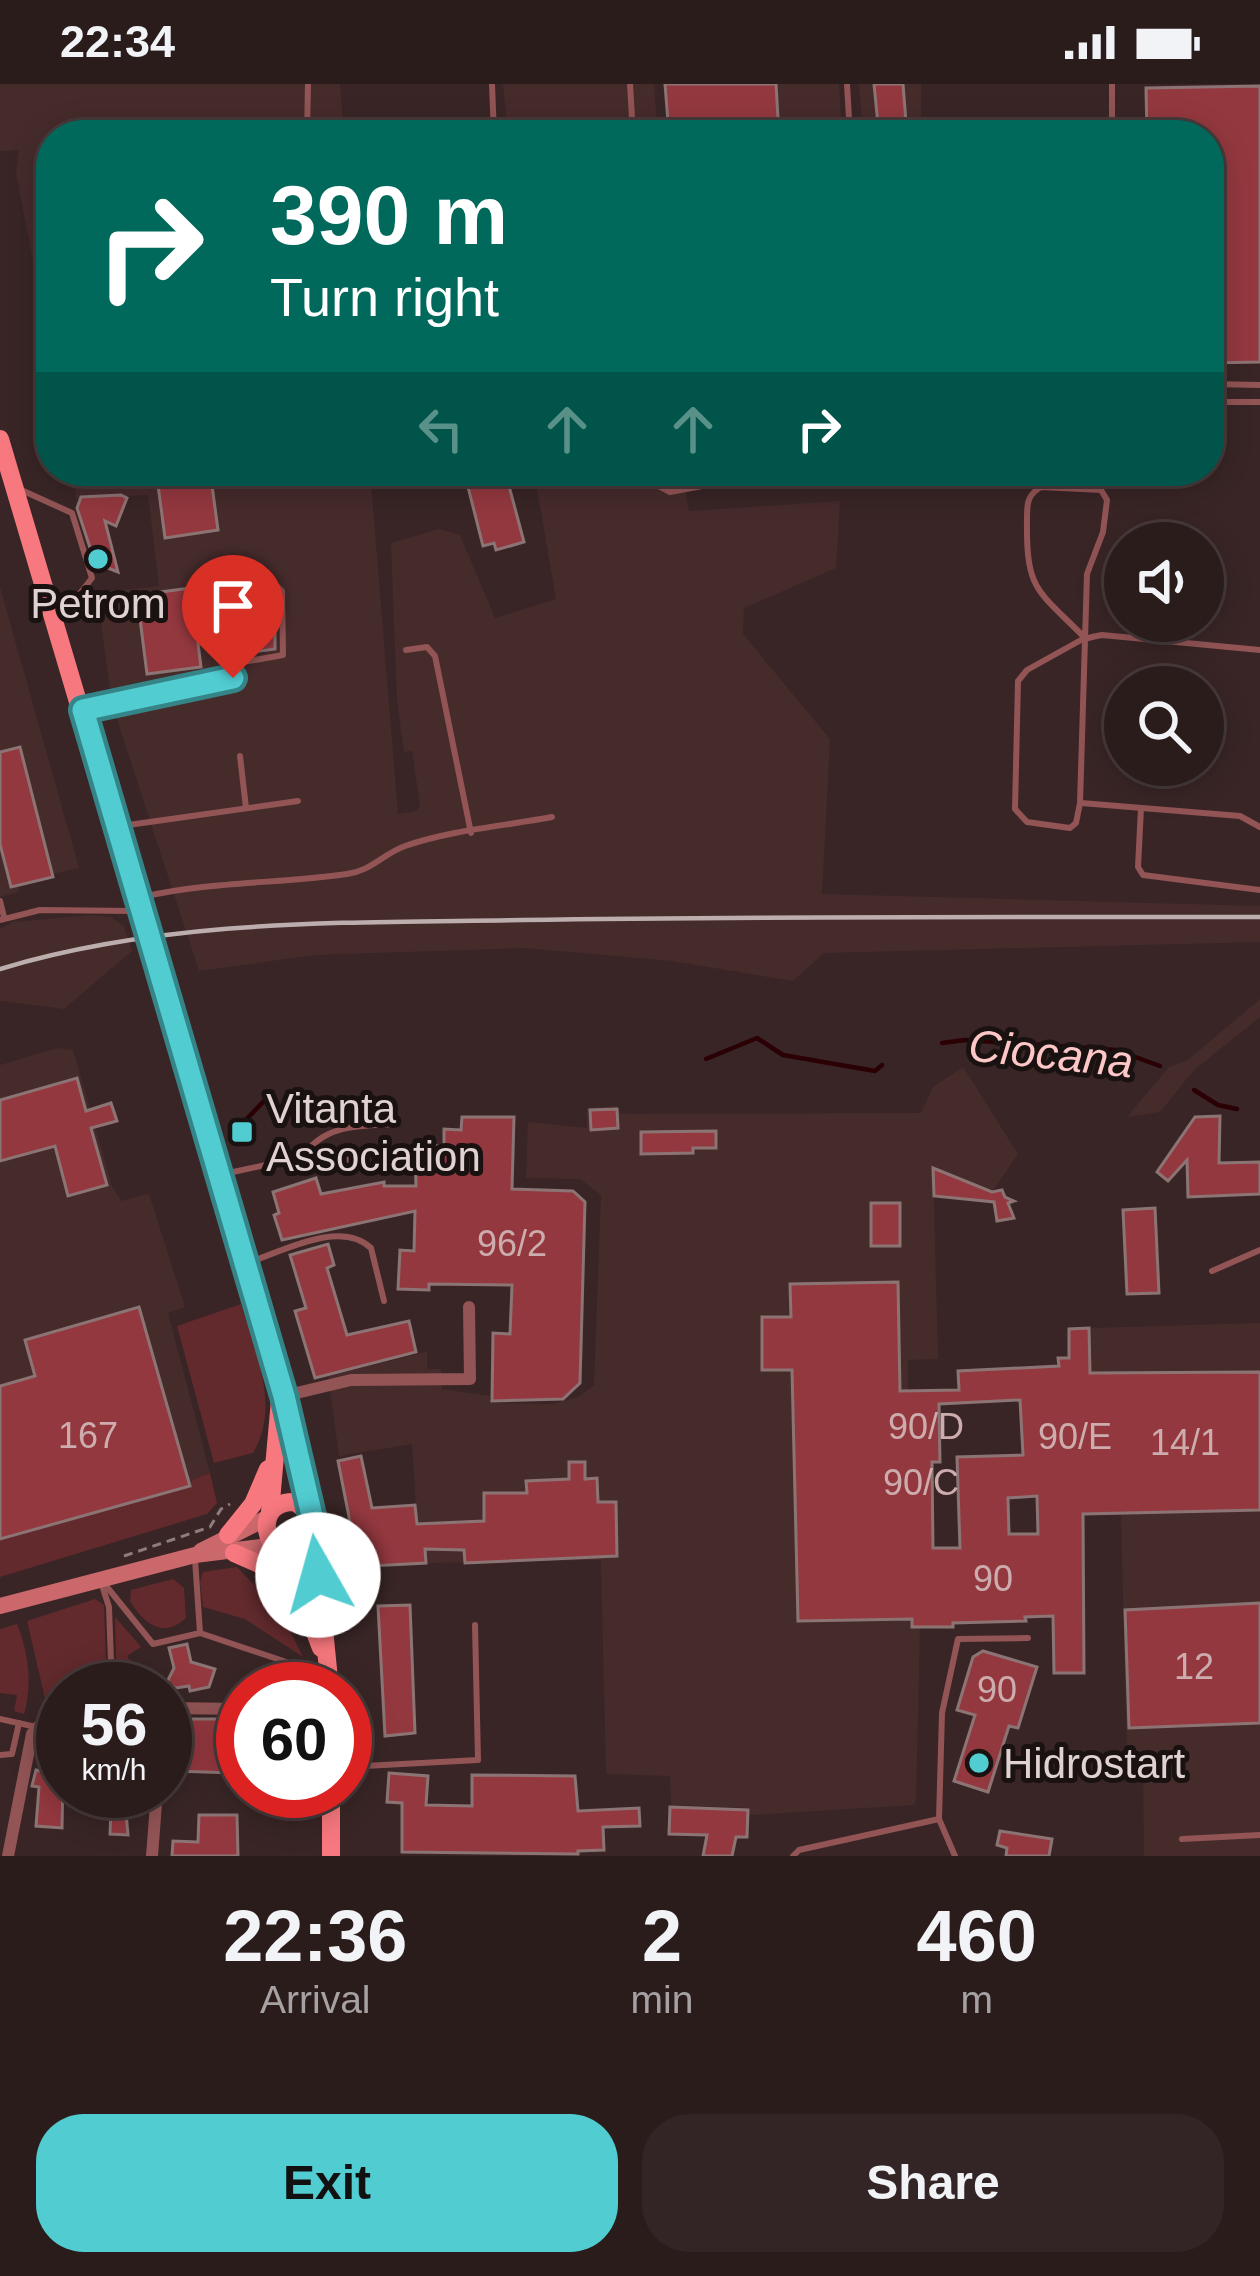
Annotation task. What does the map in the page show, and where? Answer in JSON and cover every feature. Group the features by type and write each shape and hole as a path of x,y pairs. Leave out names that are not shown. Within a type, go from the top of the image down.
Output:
{"main road":[{"path":"0,439 282,1392 312,1523 327,1662"},
{"path":"282,1392 267,1533 279,1547 323,1662"},
{"path":"231,1544 274,1453"},
{"path":"231,1544 288,1502 302,1505 312,1523"},
{"path":"0,1606 231,1544 302,1546 312,1523"},
{"path":"231,1544 273,1570 305,1615"},
{"path":"331,1818 331,1856"}],"street":[{"path":"282,1392 351,1380 470,1379 469,1307"},
{"path":"8,1856 36,1737"},
{"path":"152,1856 156,1818"}],"lane":[{"path":"307,120 308,84"},
{"path":"492,84 493,120"},
{"path":"630,84 632,120"},
{"path":"847,84 849,120"},
{"path":"1112,84 1112,120"},
{"path":"1224,384 1260,385"},
{"path":"1224,402 1260,402"},
{"path":"660,486 670,492 702,486"},
{"path":"1086,639 1040,592 1028,572 1027,505 1034,490 1041,487 1087,486 1101,490 1107,500 1088,574 1086,639 1080,803 1079,817 1070,828 1027,822 1016,813 1018,681 1027,670 1086,639 1102,635 1260,650"},
{"path":"14,487 72,513 79,535 92,578 57,623"},
{"path":"83,710 231,681 226,593 280,589 284,655 232,664"},
{"path":"406,650 427,647 435,656 471,832"},
{"path":"240,756 246,808"},
{"path":"118,826 298,801"},
{"path":"1080,803 1240,816 1260,827"},
{"path":"1141,808 1138,867 1143,875 1260,890"},
{"path":"0,902 2,918 40,910 141,905 203,885 347,874 373,867 403,847 552,817"},
{"path":"302,1157 334,1129 395,1124"},
{"path":"221,1175 302,1157 366,1161"},
{"path":"246,1263 323,1238 360,1239 371,1248 384,1301"},
{"path":"1212,1270 1260,1250"},
{"path":"195,1555 200,1633"},
{"path":"100,1579 153,1644 200,1633 287,1662"},
{"path":"100,1579 109,1607 111,1662"},
{"path":"372,1766 478,1760 475,1625"},
{"path":"955,1856 939,1820 942,1713 958,1639 1028,1638"},
{"path":"0,1719 36,1724"},
{"path":"0,1755 12,1754 19,1723"},
{"path":"793,1856 799,1850 939,1820"},
{"path":"1182,1839 1260,1835"}],"path":[{"path":"115,1558 210,1527 221,1509 234,1501"}],"shaded area":[{"path":"0,84 340,84 343,120 36,120 36,277 16,172 19,150 0,151"},
{"path":"503,84 654,84 657,120 507,120"},
{"path":"711,84 839,84 841,120 714,120"},
{"path":"859,84 921,84 921,120 862,120"},
{"path":"75,486 371,486 398,814 420,806 412,751 404,752 397,700 391,543 439,529 460,535 495,618 556,599 537,486 685,486 689,511 840,501 836,568 744,608 743,634 830,739 822,894 1260,906 1260,942 824,953 793,981 672,961 525,948 315,955 199,971 112,704 97,593 159,586 148,495 76,499"},
{"path":"0,587 79,868 18,882 19,892 0,897"},
{"path":"111,917 124,926 132,951 64,1009 0,1001 0,929 13,922"},
{"path":"1260,999 1260,1017 1194,1070 1160,1112 1127,1117 1169,1067 1188,1060"},
{"path":"57,1048 73,1050 112,1186 121,1201 149,1194 185,1307 168,1313 210,1473 194,1479 195,1483 0,1537 0,1065"},
{"path":"963,1067 1018,1154 992,1192 933,1169 938,1359 908,1360 910,1627 920,1627 914,1805 750,1815 749,1808 671,1805 670,1776 606,1774 601,1560 426,1563 424,1525 417,1524 412,1444 339,1456 328,1376 427,1352 427,1369 441,1369 442,1389 490,1396 492,1403 553,1404 578,1397 594,1385 601,1195 580,1179 526,1178 528,1122 587,1128 587,1108 617,1106 620,1114 921,1113 933,1087"},
{"path":"241,1304 263,1379 265,1416 253,1453 214,1463 177,1326"},
{"path":"1260,1323 1260,1856 1144,1856 1143,1760 1127,1760 1121,1515 1092,1515 1089,1328"},
{"path":"210,1473 217,1503 207,1514 0,1577 0,1539 189,1486"},
{"path":"237,1567 280,1611 303,1657 245,1619 203,1607 203,1572"},
{"path":"173,1579 184,1588 186,1618 170,1627 155,1626 130,1601 131,1590"},
{"path":"95,1599 104,1605 106,1662 37,1662 27,1621"},
{"path":"115,1617 141,1647 127,1656 131,1662 116,1662"},
{"path":"17,1624 28,1668 24,1714 14,1711 17,1695 0,1693 0,1629"}],"building":[{"path":"665,84 776,84 778,120 668,120"},
{"path":"874,84 903,84 906,120 878,120"},
{"path":"1260,86 1260,362 1224,363 1224,120 1147,120 1146,88"},
{"path":"158,486 212,486 218,530 165,538"},
{"path":"468,486 509,486 524,542 496,550 494,543 483,546"},
{"path":"81,497 127,498 116,526 105,521 118,572 95,563 77,508"},
{"path":"191,588 201,667 147,674 137,595"},
{"path":"275,611 275,649 244,653 242,612"},
{"path":"20,747 53,877 11,887 0,844 0,752"},
{"path":"77,1078 86,1111 111,1103 117,1121 91,1128 107,1185 68,1196 55,1146 0,1161 0,1100"},
{"path":"617,1109 618,1128 591,1130 590,1110"},
{"path":"1220,1116 1219,1163 1260,1162 1260,1194 1188,1197 1187,1160 1168,1181 1157,1172 1195,1117"},
{"path":"462,1117 514,1117 512,1189 573,1191 585,1202 580,1383 563,1399 492,1401 493,1333 510,1334 512,1285 429,1284 429,1290 398,1289 400,1250 414,1251 415,1211 282,1240 273,1192 316,1178 321,1194 384,1182 384,1186 416,1186 415,1146 444,1146 444,1129 461,1130"},
{"path":"716,1131 716,1148 641,1154 641,1132"},
{"path":"933,1168 992,1192 1002,1190 1014,1201 1008,1203 1014,1218 997,1221 994,1202 934,1196"},
{"path":"871,1203 900,1203 900,1246 871,1246"},
{"path":"1155,1208 1159,1293 1127,1294 1123,1210"},
{"path":"328,1244 334,1265 327,1268 347,1335 409,1321 416,1352 315,1378 295,1311 306,1308 290,1255"},
{"path":"898,1282 900,1391 959,1390 958,1371 1059,1366 1058,1358 1069,1358 1069,1329 1089,1328 1090,1373 1260,1372 1260,1510 1083,1514 1084,1673 1054,1673 1053,1616 953,1623 953,1627 912,1627 912,1619 798,1621 792,1370 762,1370 762,1317 791,1317 790,1284","holes":["1020,1400 1023,1455 957,1457 960,1548 933,1548 932,1462 940,1462 939,1404","1037,1496 1038,1534 1009,1534 1008,1498"]},
{"path":"139,1307 190,1486 0,1539 0,1386 35,1376 25,1340"},
{"path":"361,1456 372,1508 415,1505 417,1524 484,1521 484,1493 527,1493 526,1481 569,1479 569,1462 585,1462 585,1479 597,1478 598,1502 616,1502 617,1556 465,1563 464,1550 425,1549 426,1563 351,1567 349,1517 338,1461"},
{"path":"1260,1603 1260,1723 1129,1728 1125,1610"},
{"path":"410,1605 415,1733 385,1736 378,1606"},
{"path":"187,1644 191,1662 172,1662 169,1648"},
{"path":"983,1651 1037,1667 1018,1728 1009,1726 988,1792 954,1781 975,1715 957,1710 973,1657"},
{"path":"192,1662 215,1669 209,1687 192,1691"},
{"path":"192,1719 216,1719 216,1772 192,1772"},
{"path":"389,1773 428,1776 426,1805 472,1806 472,1775 575,1776 578,1811 639,1808 640,1826 603,1827 604,1850 578,1854 402,1852 402,1803 387,1802"},
{"path":"670,1807 748,1810 747,1837 736,1837 732,1856 703,1856 707,1835 669,1834"},
{"path":"199,1815 237,1818 238,1856 172,1856 173,1841 198,1842"},
{"path":"37,1818 62,1818 62,1828 36,1826"},
{"path":"111,1818 126,1818 128,1835 110,1834"},
{"path":"1000,1831 1052,1839 1049,1856 1006,1856 1007,1848 997,1845"}],"waterway":[{"name":"Ciocana","path":"706,1059 757,1038 783,1055 875,1071 882,1065"},
{"name":"Ciocana","path":"942,1043 965,1040 1116,1050 1160,1066"},
{"name":"Ciocana","path":"1194,1090 1218,1105 1237,1109"},
{"name":"Ciocana","path":"240,1126 263,1102"}],"railway":[{"path":"0,969 129,940 325,923 1260,917"}],"place":[{"name":"Petrom","path":"98,559"},
{"name":"Vitanta Association","path":"242,1132"},
{"name":"Hidrostart","path":"979,1763"}],"route":[{"path":"233,678 83,710 284,1396 313,1520 318,1575"}]}
